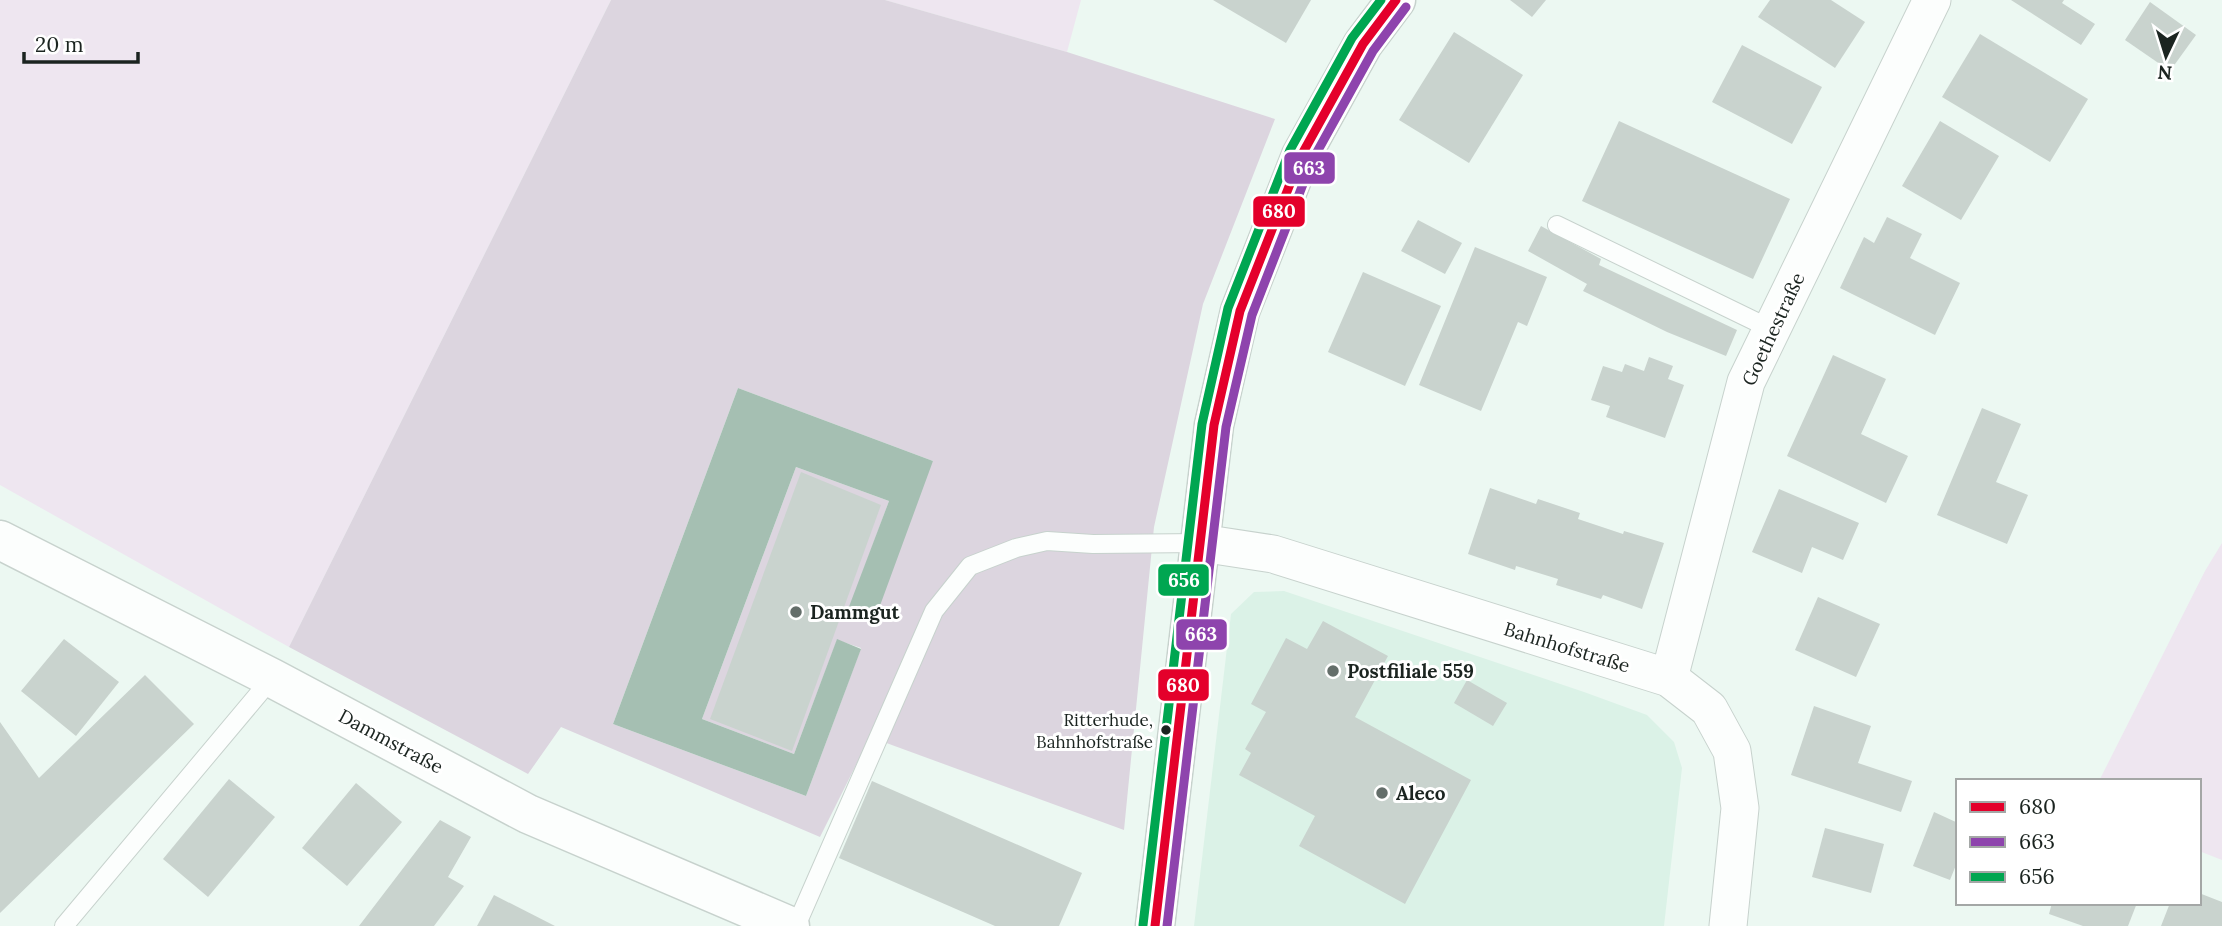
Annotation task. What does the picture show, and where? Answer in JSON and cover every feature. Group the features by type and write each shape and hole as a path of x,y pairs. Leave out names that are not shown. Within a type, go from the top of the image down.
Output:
{"main road":[{"path":"1155,926 1214,425 1240,311 1301,156 1363,44 1396,0"},
{"name":"Dammstraße","path":"0,540 272,678 528,814 790,926"}],"street":[{"name":"Goethestraße","path":"1669,678 1746,382 1932,0"},
{"name":"Bahnhofstraße","path":"1201,544 1273,554 1669,678 1709,709 1732,751 1740,808 1728,926"}],"lane":[{"path":"1557,225 1771,329"},
{"path":"796,926 934,611 970,566 1016,548 1047,541 1093,544 1201,544"},
{"path":"64,926 272,678"}],"shaded area":[{"path":"0,0 611,0 289,647 0,485"},
{"path":"611,0 885,0 1067,52 1275,119 1203,304 1154,527 1124,830 870,737 820,837 561,727 528,774 289,647","holes":["738,388 933,461 848,612 889,501 796,467 702,719 794,754 837,640 861,648 806,796 613,724"]},
{"path":"885,0 1081,0 1067,52"},
{"path":"738,388 933,461 874,622 847,612 889,501 796,467 702,719 794,754 837,639 861,649 806,796 613,724"},
{"path":"2222,543 2222,860 2201,852 2201,779 2100,779 2205,571"},
{"path":"1284,591 1647,715 1674,742 1682,768 1664,926 1194,926 1231,614 1254,592"}],"building":[{"path":"1213,0 1311,0 1286,43"},
{"path":"1510,0 1546,0 1532,17"},
{"path":"1770,0 1831,0 1865,22 1835,68 1758,17"},
{"path":"2011,0 2064,0 2062,3 2095,24 2081,45"},
{"path":"2150,2 2196,35 2170,71 2125,40"},
{"path":"1454,32 1523,75 1469,163 1399,120"},
{"path":"1980,34 2088,99 2050,162 1942,97"},
{"path":"1742,45 1822,87 1792,144 1712,102"},
{"path":"1619,121 1790,199 1753,279 1582,201"},
{"path":"1940,121 1999,156 1961,220 1902,186"},
{"path":"1887,217 1922,234 1910,258 1960,283 1935,335 1840,288 1864,237 1874,243"},
{"path":"1418,220 1462,243 1445,274 1401,251"},
{"path":"1541,226 1601,259 1599,265 1737,330 1726,356 1667,332 1583,291 1587,284 1528,251"},
{"path":"1475,247 1547,277 1527,326 1518,322 1481,411 1419,385"},
{"path":"1363,272 1441,306 1405,386 1328,352"},
{"path":"1833,355 1886,379 1861,434 1908,456 1886,503 1787,456"},
{"path":"1649,357 1673,366 1668,379 1684,385 1665,438 1606,417 1610,406 1591,400 1603,366 1622,372 1625,364 1644,371"},
{"path":"1982,408 2021,424 1996,482 2028,495 2007,544 1937,515"},
{"name":"Dammgut","path":"801,472 881,505 792,751 710,719"},
{"path":"1490,488 1536,504 1538,499 1580,513 1578,519 1623,534 1624,531 1664,543 1642,609 1603,595 1601,599 1556,585 1558,579 1516,566 1515,570 1468,554"},
{"path":"1779,489 1859,523 1843,560 1812,547 1802,573 1752,552"},
{"path":"1818,597 1880,624 1856,677 1795,650"},
{"path":"1323,621 1388,656 1355,717 1471,780 1405,904 1299,846 1315,816 1239,775 1251,753 1245,749 1266,712 1251,704 1286,638 1307,649"},
{"path":"64,639 119,682 76,736 21,691"},
{"path":"145,675 194,724 0,913 0,722 39,778"},
{"path":"1467,680 1507,703 1493,726 1454,703"},
{"path":"1814,706 1871,726 1858,763 1912,781 1901,812 1791,775"},
{"path":"229,779 275,817 208,897 163,859"},
{"path":"872,781 1082,873 1059,926 995,926 839,858"},
{"path":"356,783 402,822 347,886 302,848"},
{"path":"1934,812 1956,822 1956,865 1950,880 1913,866"},
{"path":"440,820 471,837 448,877 464,886 434,926 359,926"},
{"path":"1825,828 1884,844 1871,893 1812,877"},
{"path":"2201,894 2222,902 2222,926 2161,926 2169,905 2201,905"},
{"path":"494,895 555,926 477,926"},
{"path":"2051,905 2136,905 2128,926 2083,926 2049,914"}],"transit line":[{"name":"656","path":"1143,925 1202,424 1228,308 1290,150 1352,38 1381,0"},
{"name":"680","path":"1155,926 1214,425 1240,311 1301,156 1363,44 1396,0"},
{"name":"663","path":"1167,926 1226,427 1252,315 1312,161 1373,51 1406,7"}],"place":[{"name":"Dammgut","path":"796,612"},
{"name":"Postfiliale 559","path":"1333,671"},
{"name":"Ritterhude, Bahnhofstraße","path":"1166,730"},
{"name":"Aleco","path":"1382,793"}]}
